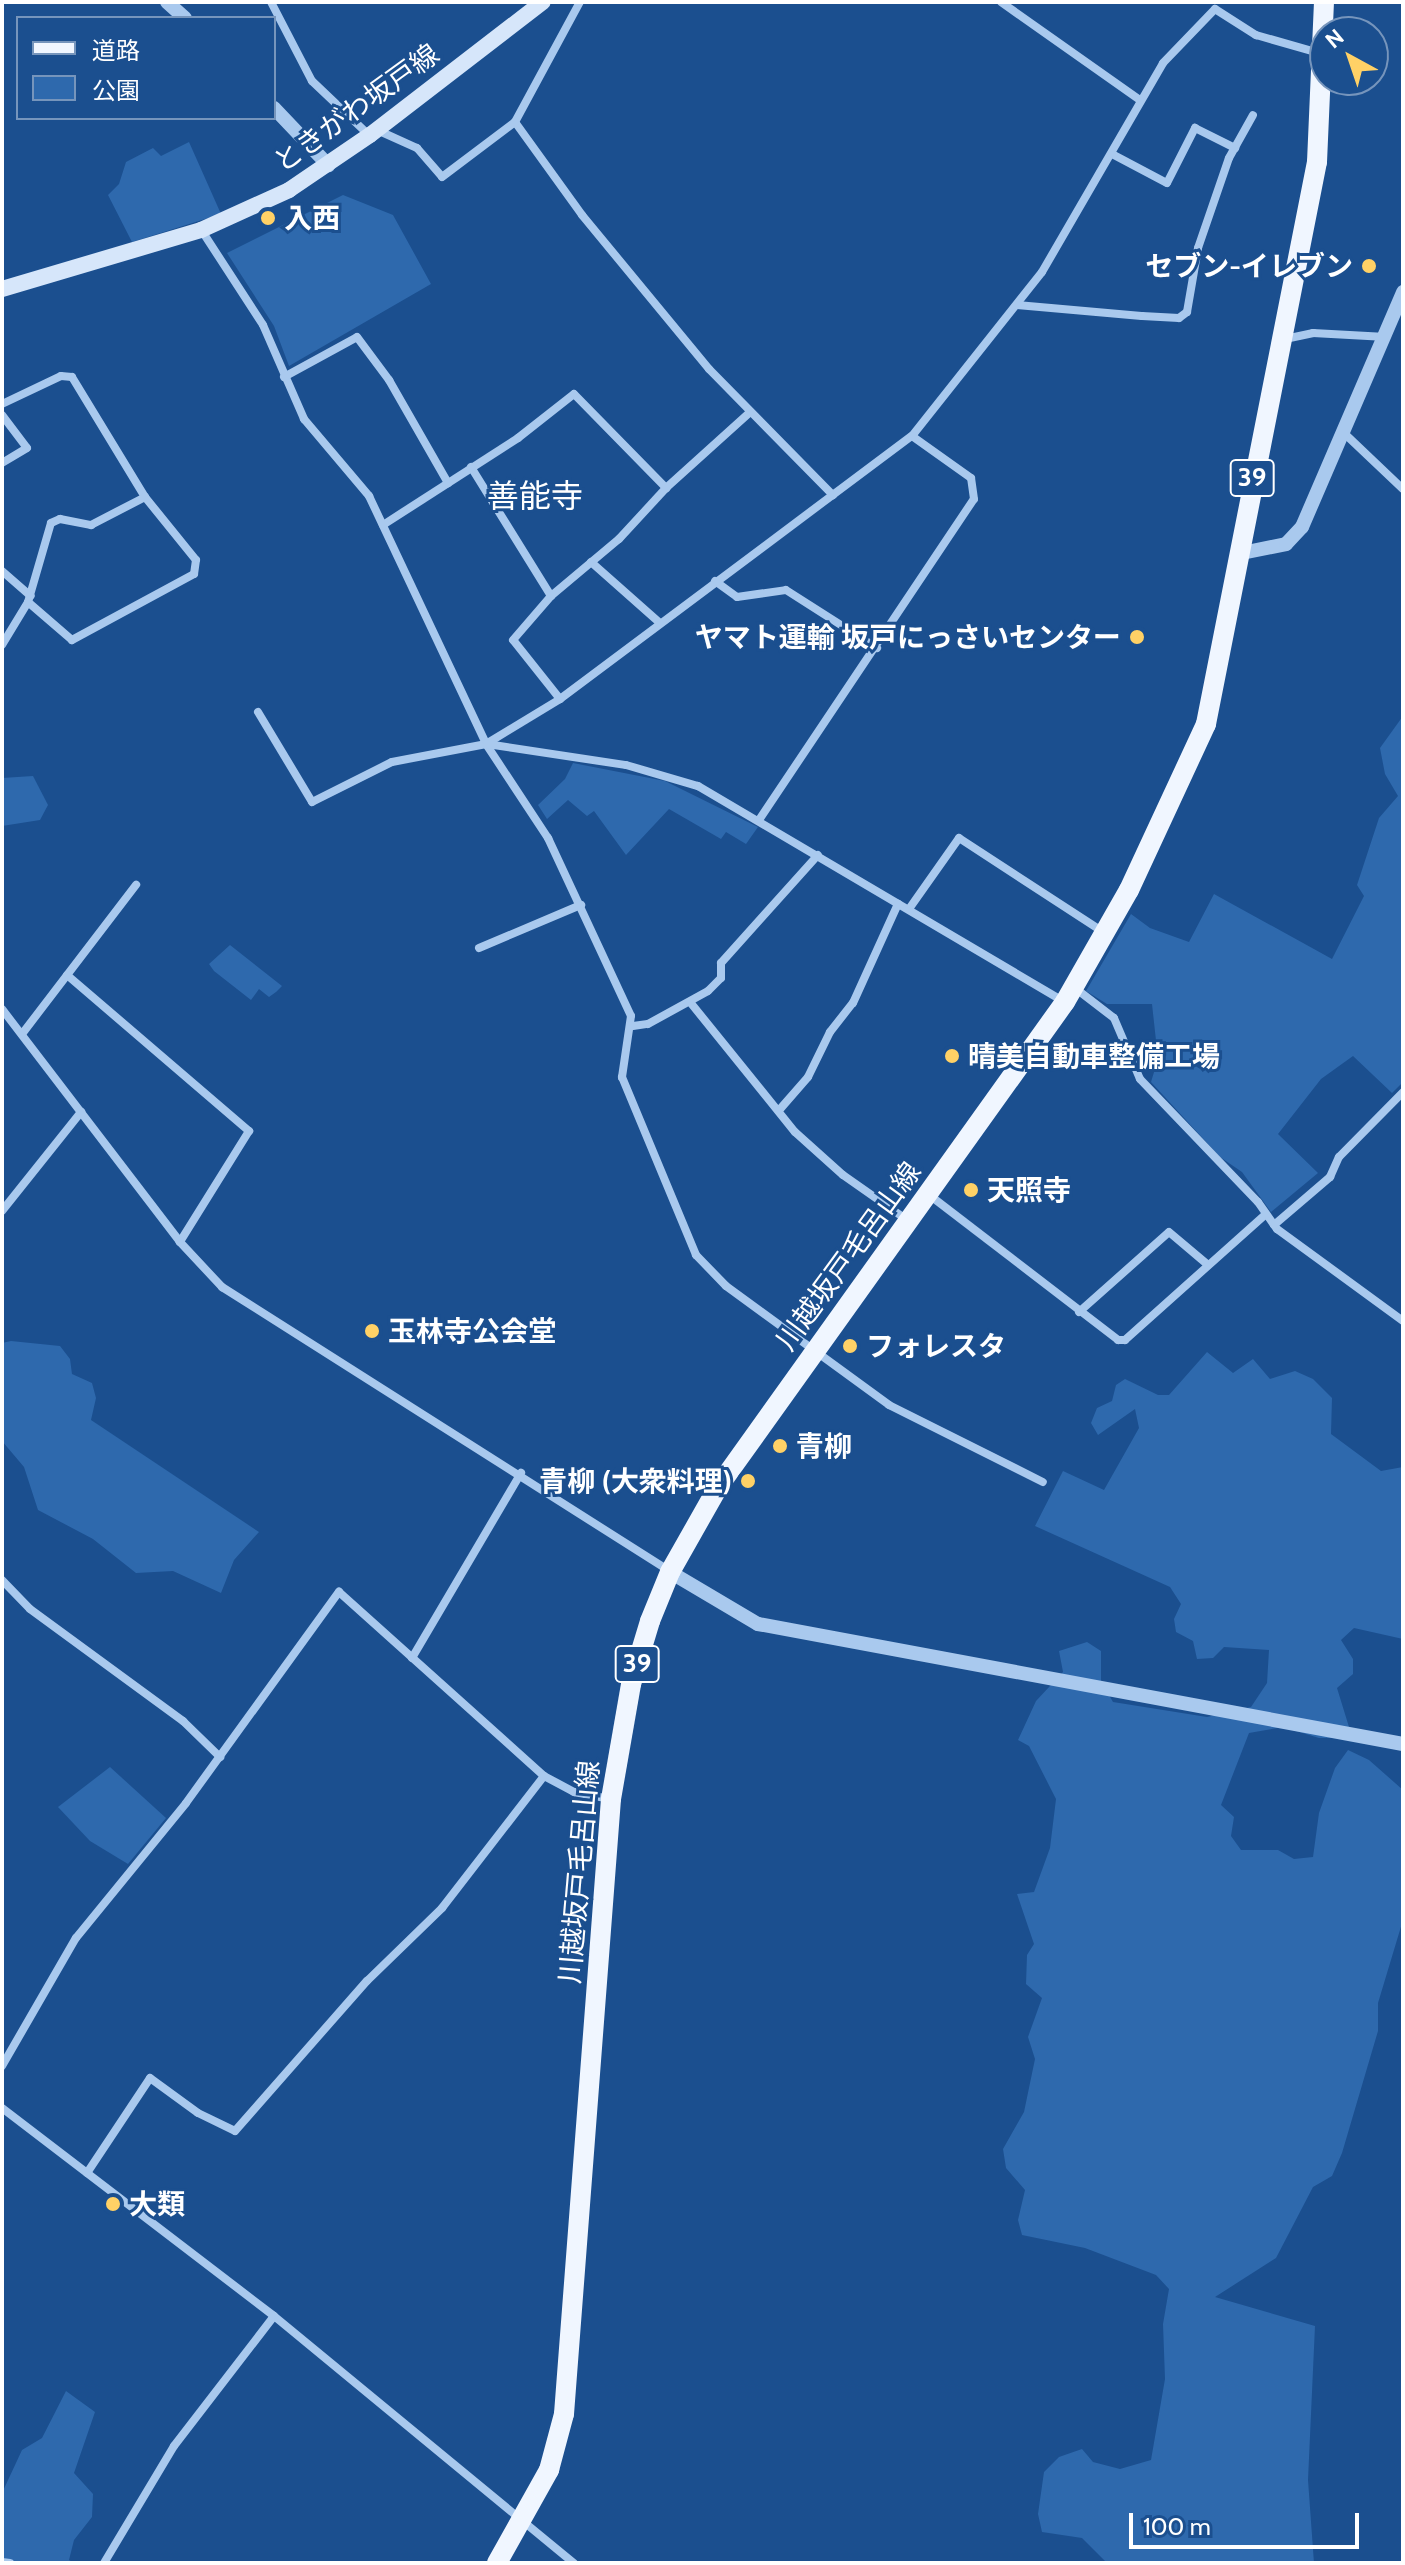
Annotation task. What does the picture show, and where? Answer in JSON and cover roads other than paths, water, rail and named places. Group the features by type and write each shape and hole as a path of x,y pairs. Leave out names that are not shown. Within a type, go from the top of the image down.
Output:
{"main road":[{"name":"ときがわ坂戸線","path":"2,289 201,230 249,210 328,165 373,133 531,5"},
{"name":"川越坂戸毛呂山線","path":"497,2563 524,2522 553,2459 564,2414 611,1799 631,1684 670,1572 718,1487 1070,995 1105,934 1209,716 1237,554 1317,162 1322,96"}],"street":[{"path":"167,2 183,16"},
{"path":"271,2 312,81 373,133 417,148 442,177 515,122 580,2"},
{"path":"1001,2 1140,100"},
{"path":"258,712 312,802 392,762 486,744 560,699 912,436 1055,253 1163,63 1215,5 1269,41 1309,50"},
{"path":"276,110 328,165"},
{"path":"1017,305 1154,317 1179,318 1187,312 1198,248 1235,148 1253,115"},
{"path":"515,122 582,215 749,413 833,495"},
{"path":"1112,154 1167,183 1195,128 1235,148"},
{"path":"201,230 263,325 304,419 369,496 486,744 548,838 581,905 633,1026 622,1077 696,1255 726,1286 813,1352 896,1409 1043,1482"},
{"path":"1237,554 1273,549 1294,538 1345,434 1403,292"},
{"path":"1280,341 1313,333 1387,337"},
{"path":"284,377 357,337 389,380 448,483"},
{"path":"2,404 61,376 72,377 145,497 196,560 194,574 72,640 2,571"},
{"path":"383,525 574,394 666,488"},
{"path":"560,699 513,640 551,596 749,413"},
{"path":"2,415 27,448 2,463"},
{"path":"1345,434 1403,489"},
{"path":"759,820 974,499 971,478 912,436"},
{"path":"471,467 551,596"},
{"path":"2,645 30,599 47,532 55,519 91,525 145,497"},
{"path":"591,562 660,623"},
{"path":"715,581 737,597 786,590 877,648"},
{"path":"486,744 674,776 759,820 898,904 1114,1018 1140,1079 1258,1202 1274,1225 1403,1321"},
{"path":"909,909 959,838 1105,934"},
{"path":"633,1026 690,1002 721,978 721,963 818,855"},
{"path":"22,1034 136,885"},
{"path":"781,1108 808,1077 830,1032 853,1003 898,904"},
{"path":"479,948 581,905"},
{"path":"67,975 249,1131 180,1242"},
{"path":"690,1002 781,1108 795,1132 843,1175 907,1220"},
{"path":"2,1009 180,1242 222,1287 521,1473 670,1572 758,1624 1403,1744"},
{"path":"1274,1225 1330,1177 1339,1157 1403,1092"},
{"path":"2,1211 81,1112"},
{"path":"927,1194 1079,1312 1125,1340 1265,1215"},
{"path":"1079,1312 1169,1232 1208,1265"},
{"path":"412,1658 521,1473"},
{"path":"2,1580 30,1609 183,1721 220,1757"},
{"path":"2,2066 76,1938 220,1757 339,1592 544,1776 574,1792 611,1799"},
{"path":"87,2173 150,2078 198,2113 235,2131 367,1981 442,1908 544,1776"},
{"path":"2,2108 274,2316 574,2563"},
{"path":"104,2563 174,2446 274,2316"},
{"path":"2,2562 10,2563"}],"place":[{"name":"入西","path":"268,218"},
{"name":"セブン-イレブン","path":"1369,266"},
{"name":"ヤマト運輸 坂戸にっさいセンター","path":"1137,637"},
{"name":"晴美自動車整備工場","path":"952,1056"},
{"name":"天照寺","path":"971,1190"},
{"name":"玉林寺公会堂","path":"372,1331"},
{"name":"フォレスタ","path":"850,1346"},
{"name":"青柳","path":"780,1446"},
{"name":"青柳 (大衆料理)","path":"748,1481"},
{"name":"大類","path":"113,2204"}],"district":[{"name":"善能寺","path":"535,496"}]}
